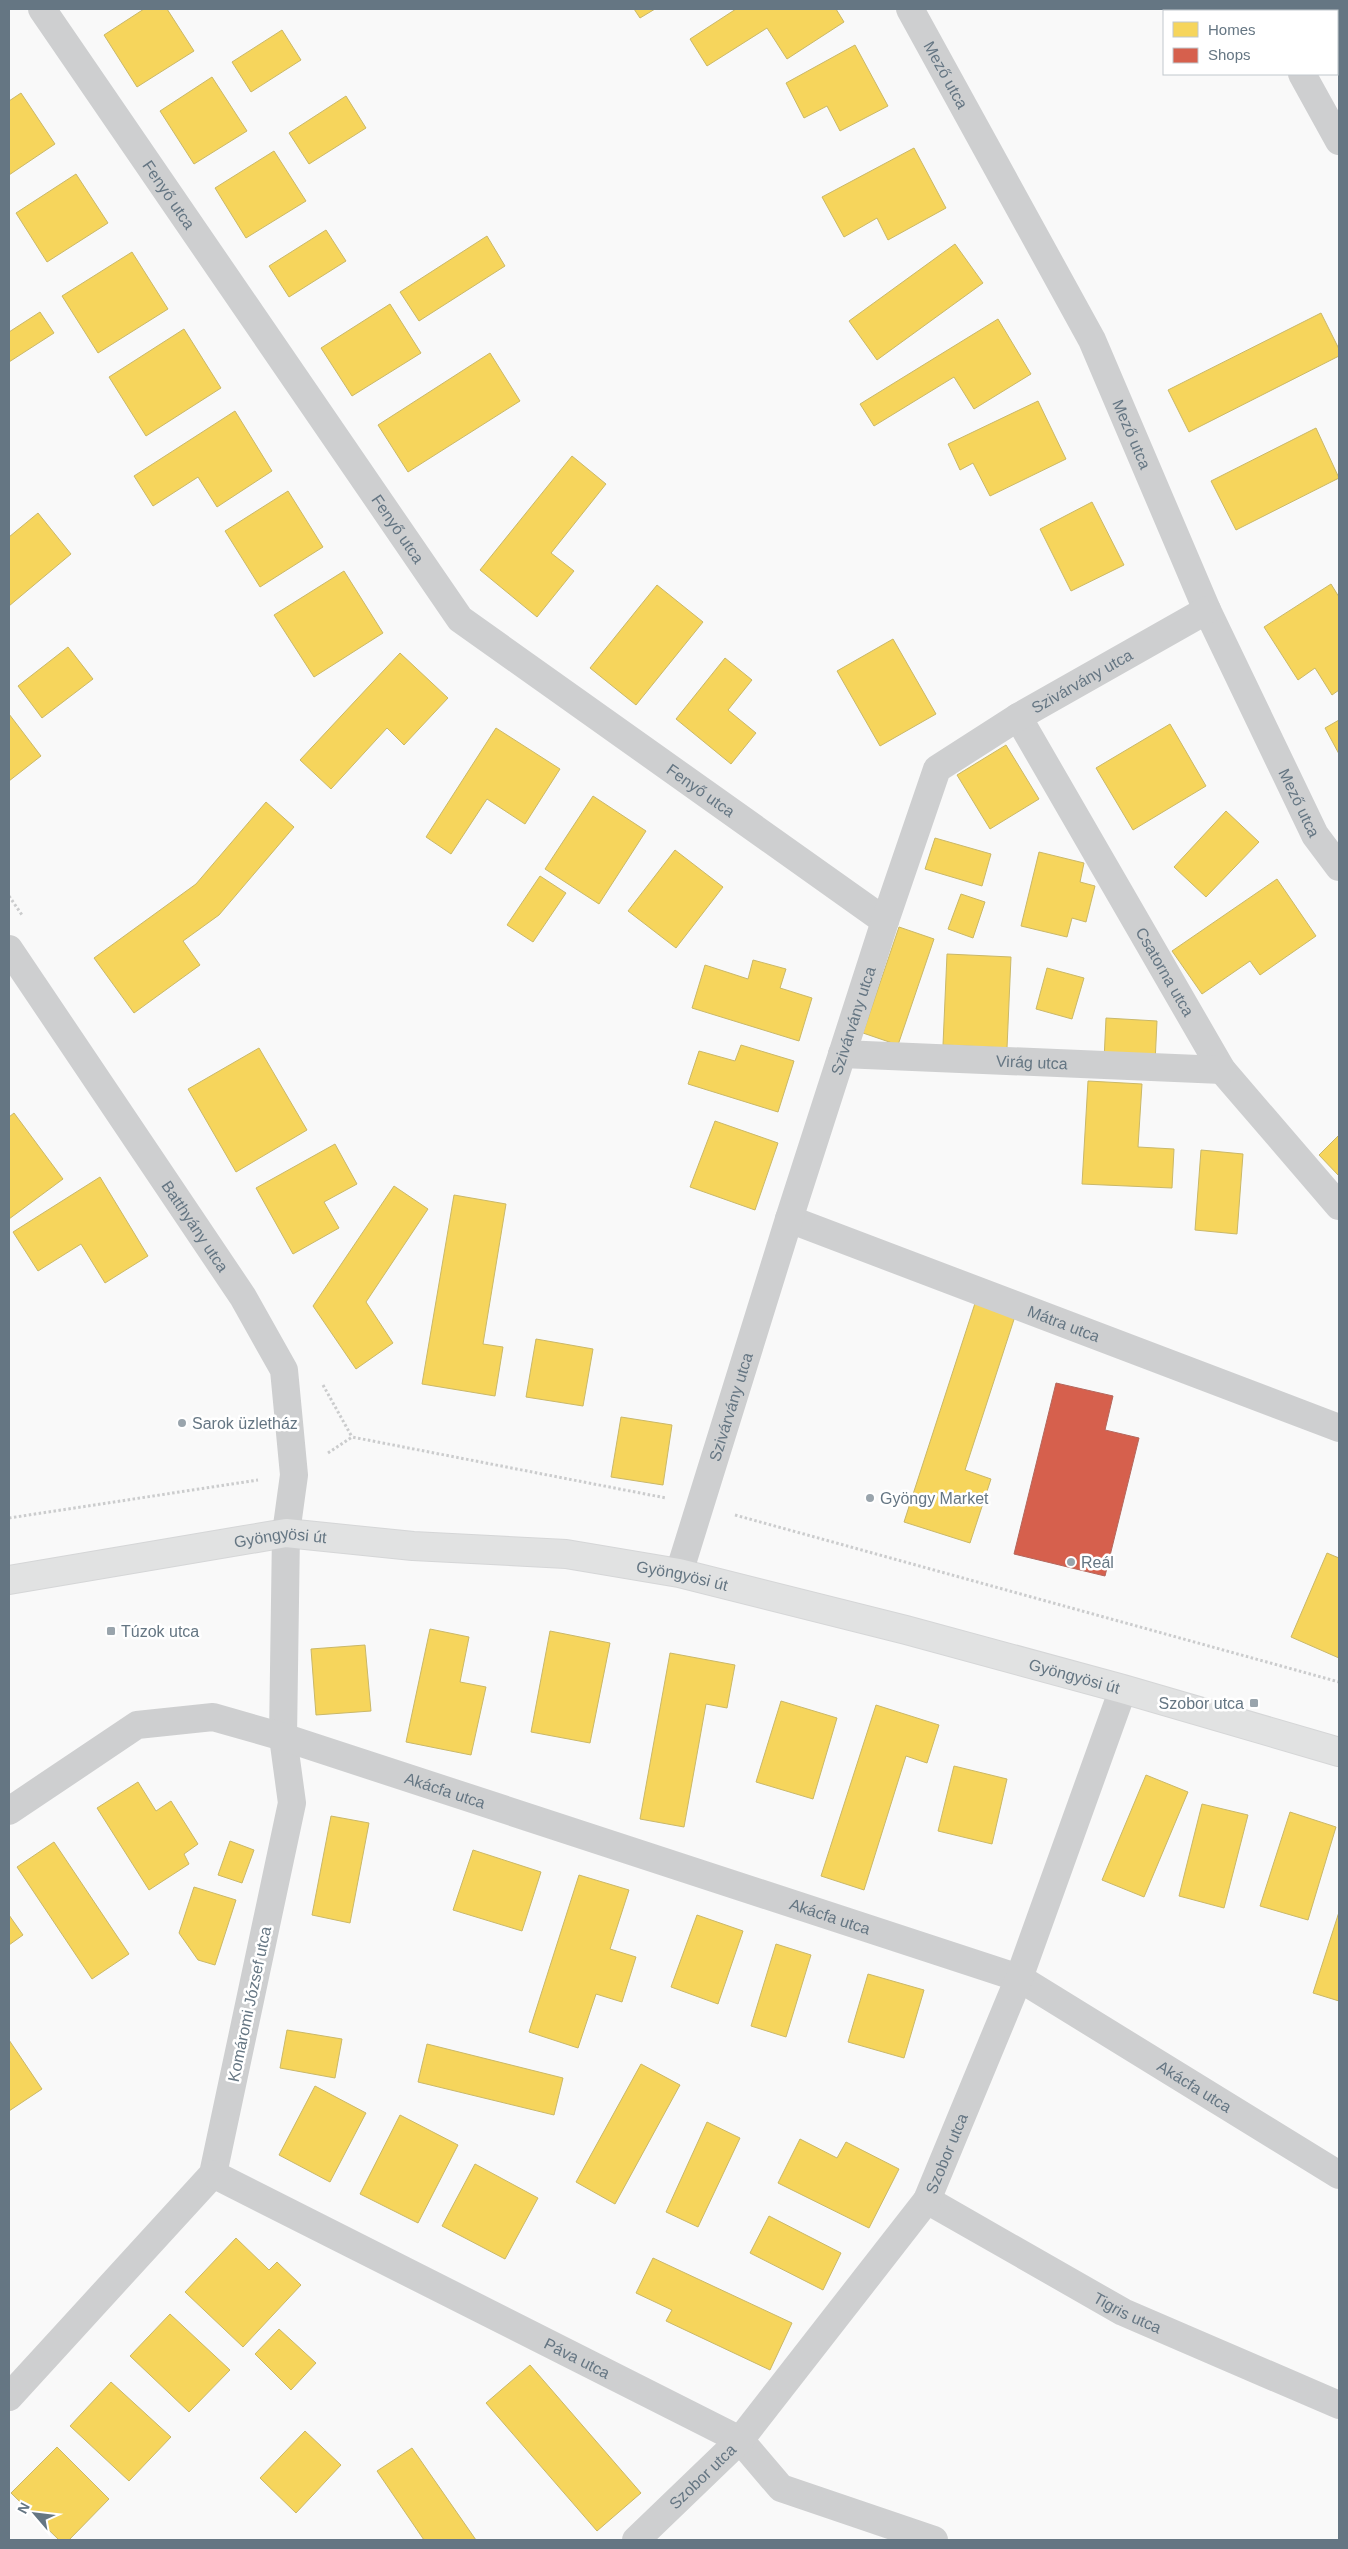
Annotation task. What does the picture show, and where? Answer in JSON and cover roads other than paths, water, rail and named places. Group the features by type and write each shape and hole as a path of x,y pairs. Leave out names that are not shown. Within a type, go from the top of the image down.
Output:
{"street":[{"name":"Fenyő utca","path":"42,9 460,619 885,921"},
{"name":"Mező utca","path":"910,9 1092,340 1207,610 1315,835 1339,867"},
{"path":"1303,75 1338,134"},
{"name":"Szivárvány utca","path":"679,1573 789,1218 885,921 938,769 1018,717 1207,610"},
{"name":"Csatorna utca","path":"1018,717 1222,1070 1339,1206"},
{"name":"Batthyány utca","path":"9,949 243,1297 284,1370 294,1475 286,1533"},
{"name":"Virág utca","path":"842,1054 1222,1070"},
{"name":"Mátra utca","path":"789,1218 1339,1428"},
{"name":"Gyöngyösi út","path":"9,1580 286,1533 413,1546 566,1554 679,1573 906,1630 1124,1688 1339,1752"},
{"name":"Komáromi József utca","path":"214,2174 292,1803 283,1737 286,1533"},
{"name":"Szobor utca","path":"636,2540 740,2440 927,2200 1019,1978 1124,1688"},
{"path":"9,1811 137,1725 212,1717 283,1737"},
{"name":"Akácfa utca","path":"283,1737 1019,1978 1339,2175"},
{"path":"9,2397 214,2174"},
{"name":"Páva utca","path":"214,2174 740,2440 781,2488 934,2540"},
{"name":"Tigris utca","path":"927,2200 1123,2312 1339,2405"}],"place":[{"name":"Sarok üzletház","path":"182,1423"},
{"name":"Gyöngy Market","path":"870,1498"},
{"name":"Reál","path":"1071,1562"},
{"name":"Túzok utca","path":"111,1631"},
{"name":"Szobor utca","path":"1254,1703"}]}
